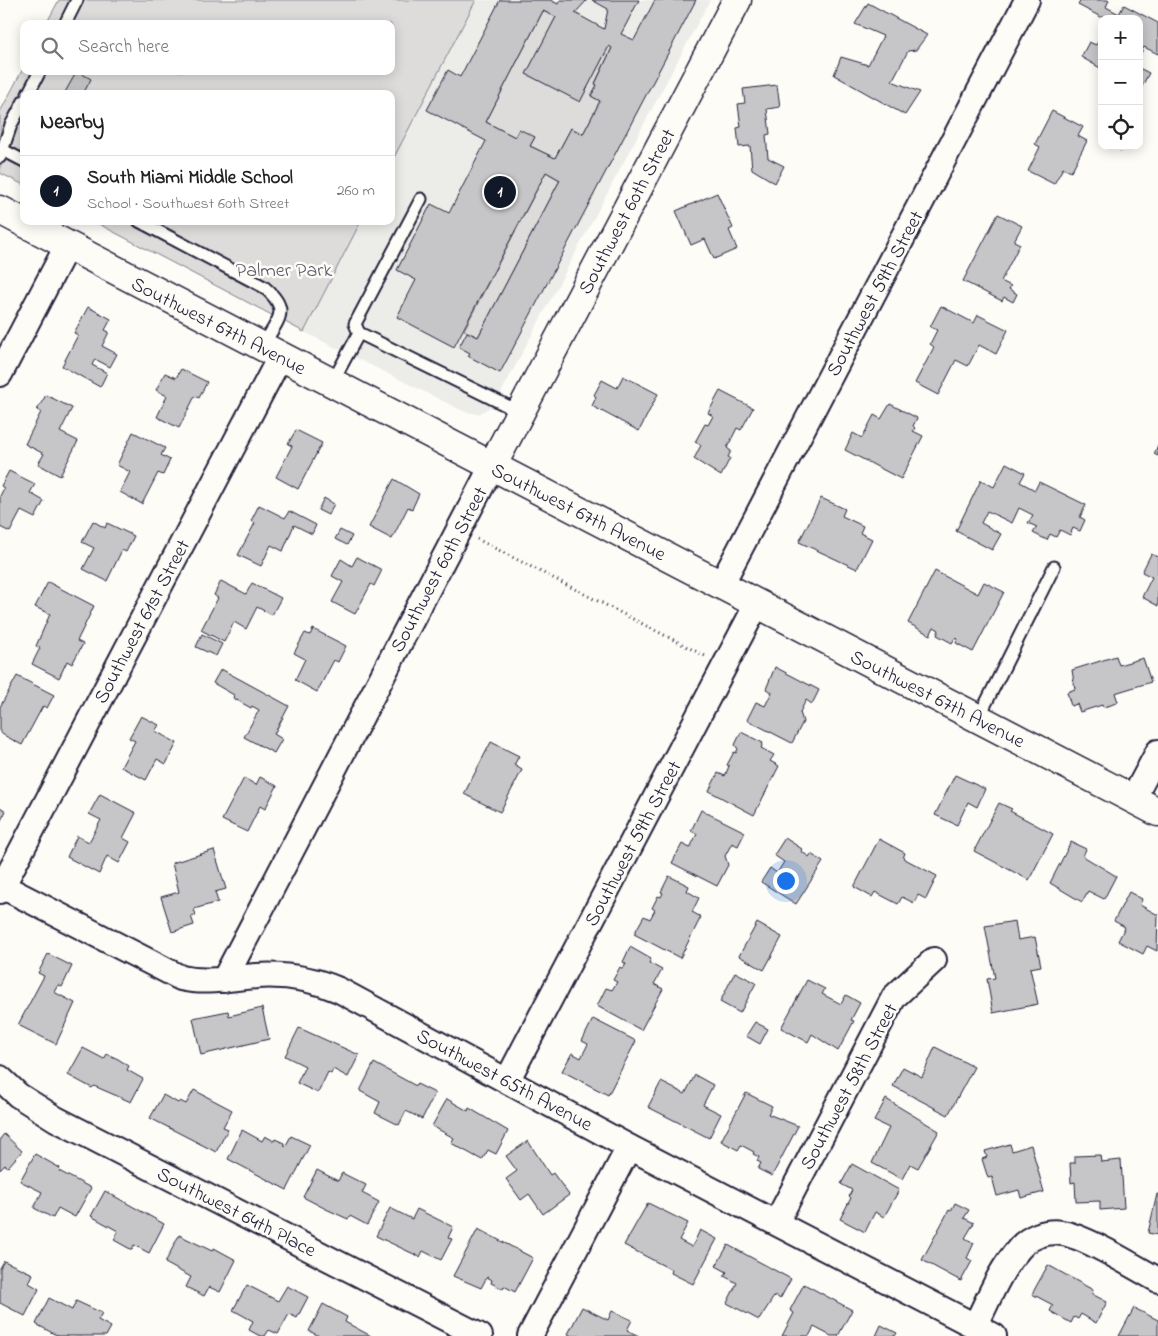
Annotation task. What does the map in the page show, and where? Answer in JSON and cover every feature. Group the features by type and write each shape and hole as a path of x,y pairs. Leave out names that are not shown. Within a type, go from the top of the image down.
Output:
{"main road":[{"name":"Southwest 60th Street","path":"492,466 736,0"},
{"name":"Southwest 67th Avenue","path":"0,210 20,221"},
{"name":"Southwest 67th Avenue","path":"28,225 1158,812"}],"street":[{"name":"Southwest 59th Street","path":"721,585 1027,0"},
{"path":"0,374 67,246"},
{"name":"Southwest 61st Street","path":"1,887 271,352"},
{"name":"Southwest 60th Street","path":"224,980 492,466"},
{"name":"Southwest 59th Street","path":"507,1081 757,604"},
{"path":"1133,799 1158,752"},
{"name":"Southwest 65th Avenue","path":"1,887 166,972 194,981 276,976 324,984 353,997 629,1147 985,1331"},
{"name":"Southwest 58th Street","path":"776,1223 894,997 934,960"},
{"name":"Southwest 64th Place","path":"0,1078 18,1095 56,1119 480,1336"},
{"path":"530,1336 629,1147"},
{"path":"985,1331 1006,1267 1018,1249 1033,1238 1048,1233 1071,1236 1158,1280"}],"lane":[{"path":"67,20 77,0"},
{"path":"30,90 38,75"},
{"path":"20,108 11,125 1,153 20,160"},
{"path":"422,199 355,324 359,333 520,412"},
{"path":"147,225 264,287 278,299 281,309 271,352"},
{"path":"332,383 359,333"},
{"path":"978,719 1054,567"}],"path":[{"path":"458,529 725,666"}],"shaded area":[{"path":"476,0 710,0 495,404 479,414 465,412 304,332 359,225 395,225 395,155"}],"green space":[{"path":"59,0 476,0 395,155 395,90 20,90 20,183 0,173 0,112 20,74 395,75 395,20 48,20"},
{"path":"543,11 556,17 527,74 580,101 609,46 612,48 595,83 597,85 591,96 600,101 583,134 571,128 555,158 530,146 535,137 515,137 486,122"},
{"path":"546,172 560,180 478,337 464,330"},
{"name":"Palmer Park","path":"101,225 359,225 304,332"}],"building":[{"path":"500,0 550,0 558,4 560,0 587,0 575,13 604,29 608,9 592,0 639,0 621,34 634,40 655,0 696,0 500,373 468,356 470,353 459,347 467,332 478,337 560,180 546,172 454,347 397,317 416,280 397,270 431,204 449,213 486,141 427,110 448,70 460,77","holes":["543,11 556,17 526,74 580,102 609,46 612,48 591,96 600,101 583,134 571,128 555,158 530,146 535,137 519,129 515,137 486,122"]},
{"path":"1081,0 1109,0 1106,7 1119,14 1124,5 1143,15 1098,15 1078,5"},
{"path":"868,3 927,35 916,50 908,51 892,81 920,92 905,115 834,75 841,57 868,65 883,36 855,24"},
{"path":"1143,15 1158,23 1158,54 1144,47 1143,49"},
{"path":"1089,42 1096,45 1098,42 1098,67 1081,57"},
{"path":"1143,70 1149,73 1143,84"},
{"path":"75,75 84,75 91,79 85,90 66,90"},
{"path":"777,85 780,107 767,109 770,134 766,135 768,158 784,166 775,183 752,169 750,146 739,147 737,128 741,127 738,104 745,103 743,89"},
{"path":"1052,111 1083,127 1078,136 1087,141 1071,172 1063,168 1054,184 1028,171 1040,147 1035,144"},
{"path":"717,193 733,228 729,230 737,249 714,259 705,239 691,245 676,211"},
{"path":"998,214 1022,226 1014,241 1020,244 1001,281 1011,286 1009,289 1017,294 1013,302 1004,297 1002,301 963,281"},
{"path":"941,306 974,323 978,315 1008,330 996,354 979,345 968,366 956,360 938,395 915,383 934,347 930,344 937,330 930,327"},
{"path":"88,307 111,319 105,330 109,332 102,346 117,354 110,367 95,359 92,365 107,373 100,387 62,366 78,335 74,333"},
{"path":"181,369 207,382 199,398 195,396 179,428 157,417 167,396 156,390 165,373 176,378"},
{"path":"623,376 658,394 639,431 592,406 596,397 594,395 602,380 617,388"},
{"path":"720,391 753,408 741,430 737,428 727,448 731,451 728,457 730,458 721,476 694,459 701,445 695,442 705,424 708,425 713,416 708,413"},
{"path":"46,395 72,408 60,432 78,441 60,476 38,464 44,454 25,444 41,412 37,410"},
{"path":"890,404 917,418 913,431 923,436 901,479 845,450 853,433 862,438 874,415 881,419"},
{"path":"296,430 322,443 298,489 276,477 292,446 288,444"},
{"path":"133,432 165,448 161,455 170,460 163,475 158,473 142,504 120,492 130,472 117,465"},
{"path":"1158,445 1158,456 1154,454"},
{"path":"1006,463 1025,473 1020,482 1035,490 1039,482 1086,505 1080,517 1085,520 1080,531 1073,528 1070,535 1060,530 1056,537 1050,534 1047,540 1033,533 1037,527 1028,523 1033,515 1019,508 1012,523 987,511 981,523 1001,534 992,550 956,531 981,480 994,487"},
{"path":"9,471 35,484 30,493 44,501 35,518 21,511 10,532 0,527 0,496 4,488 1,486"},
{"path":"394,479 419,494 412,509 408,507 392,539 369,527"},
{"path":"324,498 334,504 328,515 318,510"},
{"path":"821,498 845,509 842,516 863,526 860,533 872,539 857,569 799,542"},
{"path":"259,505 285,518 289,511 316,525 312,534 294,525 283,551 271,545 261,566 238,555 255,523 251,521"},
{"path":"93,521 105,528 107,523 134,536 126,552 122,550 107,581 83,569 94,548 82,542"},
{"path":"340,530 352,536 347,545 335,539"},
{"path":"1151,554 1158,557 1158,606 1142,597 1152,577 1142,572"},
{"path":"357,557 382,570 374,586 371,584 355,614 332,602 343,582 332,576 341,559 352,566"},
{"path":"935,571 978,594 984,582 1004,592 973,652 956,643 958,639 955,638 952,643 937,635 939,630 934,627 930,635 908,623"},
{"path":"221,581 246,594 252,583 281,598 272,615 257,607 246,629 234,622 224,642 201,630 218,598 214,595"},
{"path":"48,582 94,606 77,641 83,644 72,664 67,661 59,678 32,664 40,648 36,646 50,614 35,607"},
{"path":"313,629 346,646 338,662 334,660 317,692 295,680 305,659 294,653 305,633 310,635"},
{"path":"202,634 222,644 216,656 196,647"},
{"path":"1116,656 1119,665 1143,658 1151,682 1115,693 1118,702 1111,705 1103,707 1102,705 1080,712 1077,704 1071,706 1067,692 1075,689 1072,670"},
{"path":"775,667 819,690 812,704 806,700 800,712 803,722 792,743 747,720 756,702 765,706 772,692 766,689"},
{"path":"221,669 289,706 274,734 282,739 274,753 244,737 259,710 252,706 251,708 233,698 234,695 213,683"},
{"path":"17,676 54,695 47,708 43,706 22,745 0,733 0,707"},
{"path":"141,716 159,725 155,731 177,743 166,764 157,759 146,780 121,767 135,741 129,738"},
{"path":"741,732 763,743 761,748 774,755 770,761 779,766 754,815 709,791 718,773 725,776 729,766 727,765 734,752 736,753 738,749 735,745"},
{"path":"491,742 519,756 514,765 522,770 500,812 464,794"},
{"path":"955,775 985,789 977,807 968,802 957,825 935,815"},
{"path":"260,777 277,786 265,809 260,806 247,832 222,820 244,778 256,785"},
{"path":"100,794 136,813 123,838 130,842 119,863 107,856 99,874 67,857 77,836 89,842 101,820 89,814"},
{"path":"999,803 1053,834 1029,880 974,851"},
{"path":"0,807 6,811 0,822"},
{"path":"701,810 745,832 738,846 732,843 725,856 728,865 717,886 672,863 682,844 690,848 697,834 691,831"},
{"path":"785,838 802,849 801,851 809,857 811,854 823,862 796,904 761,882 770,868 777,873 784,862 774,855"},
{"path":"879,839 905,853 903,858 937,876 926,899 918,895 914,903 902,897 898,904 875,892 872,897 854,887"},
{"path":"1071,842 1086,849 1083,856 1116,876 1104,899 1088,891 1082,902 1050,883"},
{"path":"214,850 226,889 215,892 218,902 194,909 196,915 191,916 194,925 172,932 161,897 179,892 172,863"},
{"path":"669,876 689,886 687,891 699,898 692,912 701,917 680,958 634,934 644,916 650,919 655,910 652,908 658,896 661,897 663,893 661,892"},
{"path":"1129,892 1142,899 1140,905 1158,915 1157,951 1147,946 1143,954 1118,941 1125,927 1114,921"},
{"path":"1015,921 1018,940 1035,937 1041,966 1030,968 1038,1004 993,1013 987,979 995,978 985,926"},
{"path":"757,923 782,937 764,970 739,956"},
{"path":"630,947 651,959 649,963 662,970 654,984 663,989 641,1030 597,1006 606,988 612,990 617,982 613,980 620,967 623,969 626,964 623,962"},
{"path":"48,954 72,966 62,987 58,985 54,992 75,1003 56,1044 18,1025 44,976 38,973"},
{"path":"735,972 756,983 740,1013 720,1002"},
{"path":"807,980 825,989 822,994 841,1004 846,995 860,1003 851,1020 854,1021 838,1051 812,1034 808,1042 781,1028"},
{"path":"262,1008 269,1039 201,1055 193,1018 228,1011 229,1016"},
{"path":"593,1019 636,1041 608,1095 562,1071 572,1053 581,1058 588,1044 582,1041"},
{"path":"755,1022 768,1029 760,1044 746,1036"},
{"path":"299,1028 359,1055 348,1077 333,1069 331,1074 328,1072 318,1093 297,1083 305,1066 285,1056"},
{"path":"935,1047 974,1067 948,1115 893,1086 903,1067 922,1077"},
{"path":"83,1048 104,1059 107,1054 118,1059 129,1066 127,1070 143,1079 131,1102 94,1086 92,1088 68,1075"},
{"path":"374,1063 416,1086 417,1084 435,1093 422,1119 406,1111 399,1125 375,1113 380,1102 360,1091"},
{"path":"695,1075 713,1085 703,1105 721,1114 709,1138 648,1107 661,1082 685,1094"},
{"path":"194,1090 232,1110 223,1127 228,1129 216,1152 150,1118 163,1095 178,1103 180,1101 186,1104"},
{"path":"746,1093 772,1106 768,1114 798,1126 772,1176 758,1169 761,1163 757,1161 759,1157 753,1154 754,1152 741,1145 738,1150 721,1141"},
{"path":"447,1099 468,1111 469,1108 508,1131 496,1154 488,1150 482,1160 451,1143 454,1138 432,1126"},
{"path":"886,1099 939,1131 918,1168 910,1164 902,1179 872,1163 889,1128 874,1121"},
{"path":"242,1130 262,1141 265,1136 274,1141 275,1139 284,1143 285,1147 291,1136 310,1145 287,1190 228,1159"},
{"path":"4,1134 22,1151 8,1167 5,1165 0,1170 0,1139"},
{"path":"528,1141 550,1175 553,1173 569,1195 543,1214 529,1194 521,1200 506,1179 517,1171 506,1156"},
{"path":"1010,1144 1012,1151 1031,1145 1044,1192 1021,1198 1019,1190 997,1196 992,1177 988,1178 982,1159 987,1157 985,1151"},
{"path":"35,1154 60,1168 59,1171 91,1188 75,1217 58,1208 53,1218 34,1208 42,1192 20,1181"},
{"path":"1100,1155 1101,1162 1121,1160 1124,1208 1100,1210 1100,1201 1076,1202 1075,1182 1071,1183 1070,1163 1075,1163 1075,1156"},
{"path":"852,1164 899,1190 884,1217 875,1212 865,1232 840,1219 851,1198 849,1196 852,1190 841,1184"},
{"path":"317,1170 338,1181 342,1173 366,1185 362,1193 379,1202 367,1225 350,1216 348,1219 303,1197"},
{"path":"105,1191 164,1224 149,1253 134,1245 132,1250 114,1240 118,1231 91,1216"},
{"path":"1158,1194 1158,1235 1148,1233"},
{"path":"648,1203 688,1223 679,1240 692,1247 700,1230 717,1239 693,1284 671,1273 672,1270 624,1245"},
{"path":"955,1203 969,1210 964,1218 974,1223 965,1238 974,1243 967,1258 972,1261 961,1281 922,1260 949,1210 951,1211"},
{"path":"390,1208 412,1219 417,1209 453,1227 448,1238 452,1239 441,1260 423,1251 420,1257 376,1236"},
{"path":"478,1229 533,1258 515,1292 504,1286 503,1289 491,1283 492,1280 487,1277 481,1288 453,1276"},
{"path":"179,1235 212,1251 214,1248 236,1260 220,1292 209,1287 204,1296 186,1287 191,1277 165,1263"},
{"path":"728,1245 791,1279 780,1299 775,1295 759,1320 727,1303 737,1283 724,1276 727,1272 716,1266"},
{"path":"4,1261 33,1274 29,1283 39,1289 25,1316 0,1303 0,1268"},
{"path":"1048,1265 1093,1290 1092,1294 1107,1302 1096,1323 1081,1314 1078,1319 1074,1317 1071,1323 1050,1311 1053,1305 1032,1294"},
{"path":"804,1284 852,1310 838,1336 831,1336 814,1327 809,1336 782,1336 794,1313 790,1310"},
{"path":"247,1285 278,1301 287,1286 308,1297 297,1318 289,1314 278,1334 269,1330 265,1336 260,1336 249,1330 253,1321 233,1310"},
{"path":"49,1298 72,1310 76,1301 102,1313 98,1320 111,1327 106,1336 58,1336 36,1324"},
{"path":"323,1304 347,1317 345,1322 371,1336 319,1336 309,1331"},
{"path":"582,1307 608,1320 612,1311 632,1320 627,1330 639,1336 572,1336 568,1334"},
{"path":"1134,1308 1158,1320 1158,1336 1119,1336"},
{"path":"881,1325 897,1333 895,1336 876,1336"}],"place":[{"name":"South Miami Middle School","path":"500,192"}]}
